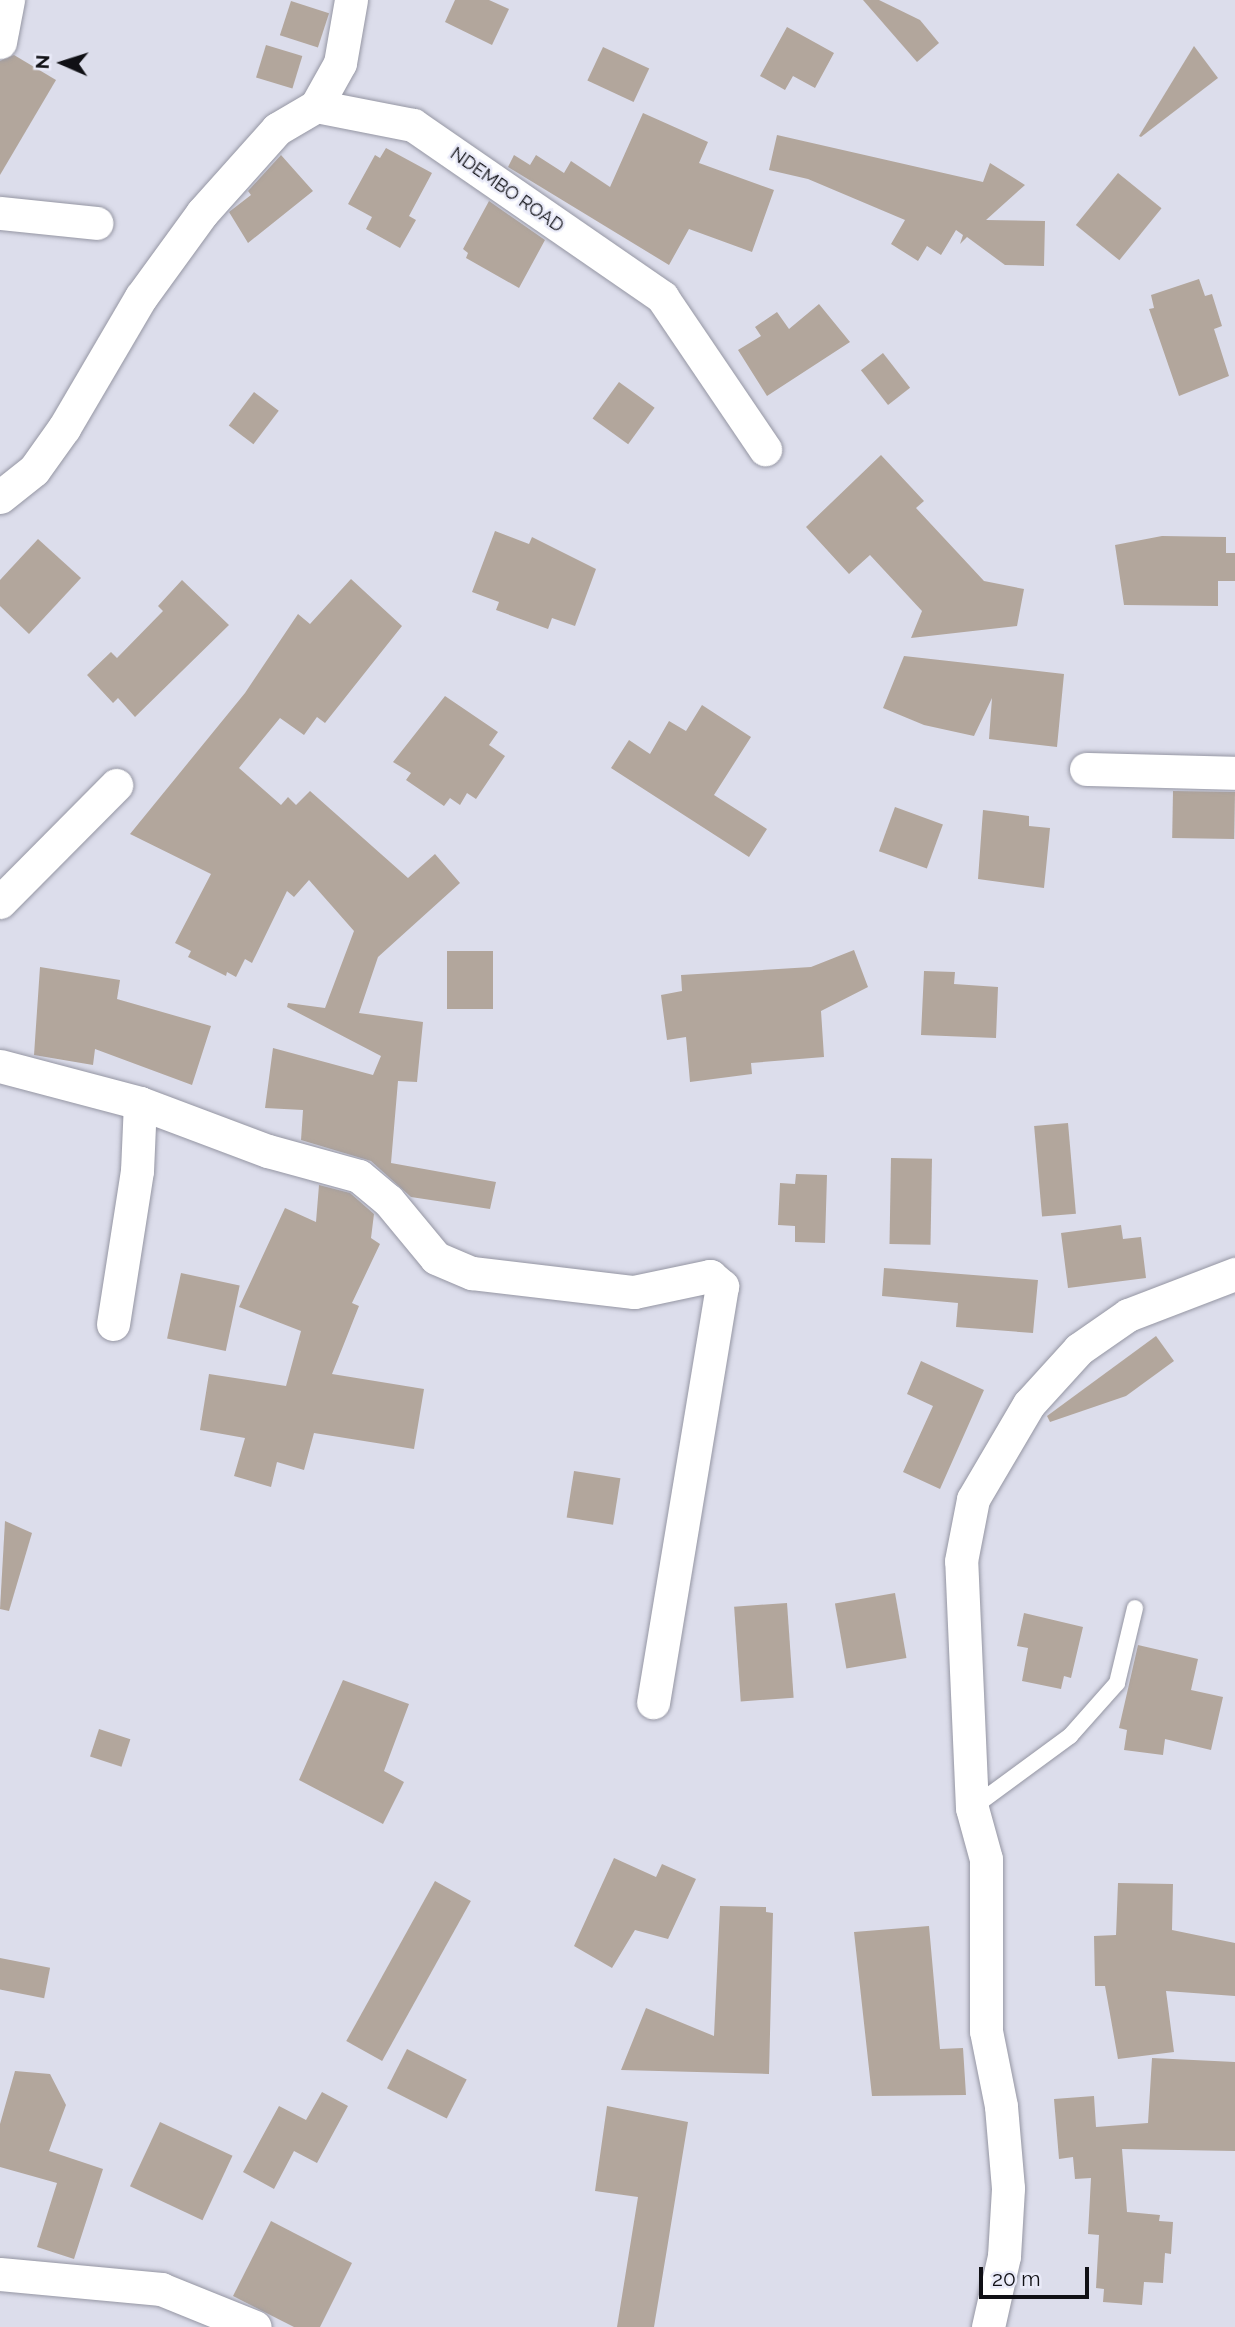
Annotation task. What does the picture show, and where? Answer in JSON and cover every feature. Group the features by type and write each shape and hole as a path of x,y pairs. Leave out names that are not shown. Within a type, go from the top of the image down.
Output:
{"street":[{"path":"0,42 8,0"},
{"path":"0,497 34,470 64,428 141,297 202,213 277,128 316,106 340,63 351,0"},
{"name":"NDEMBO ROAD","path":"316,106 413,125 662,297 765,449"},
{"path":"0,213 96,223"},
{"path":"1086,769 1235,773"},
{"path":"0,902 116,785"},
{"path":"0,1066 140,1102 268,1151 359,1177 388,1200 436,1258 472,1273 634,1292 710,1276 722,1286 653,1702"},
{"path":"113,1324 137,1171 140,1102"},
{"path":"988,2327 1003,2256 1008,2188 1001,2106 986,2031 986,1859 972,1808 961,1561 973,1499 1029,1404 1079,1349 1128,1315 1235,1274"},
{"path":"0,2274 161,2289 255,2327"}],"lane":[{"path":"972,1808 1070,1736 1117,1683 1135,1608"}],"building":[{"path":"455,0 489,0 509,9 492,45 445,22"},
{"path":"863,0 879,0 920,20 939,43 917,62"},
{"path":"291,1 329,13 318,48 280,35"},
{"path":"787,27 834,53 815,88 793,76 785,90 760,76"},
{"path":"266,45 302,56 292,89 256,78"},
{"path":"1194,46 1218,78 1139,136"},
{"path":"603,47 649,69 634,102 587,81"},
{"path":"14,55 56,80 0,175 0,61"},
{"path":"643,113 708,142 699,163 774,190 752,252 689,229 669,265 508,167 514,155 530,165 536,155 564,173 571,161 610,187"},
{"path":"777,135 983,182 990,163 1025,185 986,220 1045,221 1044,266 1005,265 967,237 960,244 963,235 956,230 941,255 927,246 918,261 891,244 905,220 808,179 769,170"},
{"path":"386,148 432,173 409,216 416,220 400,248 366,229 372,217 348,204 375,155 380,158"},
{"path":"281,155 313,191 248,243 229,212 251,195 248,191"},
{"path":"1118,173 1162,208 1119,260 1076,225"},
{"path":"489,201 545,240 519,288 466,258 468,253 463,249"},
{"path":"1199,279 1205,296 1212,294 1222,326 1214,329 1229,376 1179,396 1149,309 1154,308 1151,295"},
{"path":"819,304 850,342 767,396 738,350 761,336 755,327 777,312 789,329"},
{"path":"883,353 910,388 888,405 861,370"},
{"path":"619,382 655,408 628,444 593,418"},
{"path":"254,392 279,411 253,444 229,426"},
{"path":"881,455 924,501 916,508 984,581 1024,589 1017,626 911,638 922,611 870,555 849,574 806,527"},
{"path":"495,531 529,544 532,537 596,569 575,626 552,618 548,629 496,610 499,602 472,592"},
{"path":"1162,536 1226,537 1226,553 1235,553 1235,581 1218,581 1218,606 1124,605 1115,545"},
{"path":"38,539 81,578 29,634 0,606 0,580"},
{"path":"351,579 402,626 325,723 317,717 304,735 280,718 239,768 281,805 288,797 296,805 310,791 408,878 435,854 460,883 378,957 359,1013 423,1022 417,1082 398,1081 391,1163 496,1182 490,1209 411,1197 371,1161 301,1140 303,1110 265,1108 273,1048 373,1075 381,1056 287,1007 288,1003 325,1008 354,931 309,880 294,897 287,891 252,963 245,959 236,977 227,972 226,976 188,957 191,951 175,943 211,874 130,834 245,693 298,614 310,624"},
{"path":"182,580 229,625 135,717 118,698 113,703 87,675 111,652 117,658 163,611 158,606"},
{"path":"904,656 1064,674 1057,747 989,739 992,698 974,736 924,725 883,708"},
{"path":"445,696 498,732 489,745 505,756 476,799 467,793 460,805 450,798 444,806 406,780 411,773 393,762"},
{"path":"702,705 751,737 714,795 767,829 749,857 611,768 629,740 650,754 669,721 686,731"},
{"path":"1173,791 1235,792 1234,839 1172,838"},
{"path":"895,807 943,824 927,869 879,851"},
{"path":"983,810 1029,816 1029,826 1050,828 1044,888 978,879"},
{"path":"854,950 868,987 821,1011 824,1057 751,1063 752,1074 690,1082 686,1037 667,1040 661,995 682,991 681,975 811,967"},
{"path":"447,951 493,951 493,1009 447,1009"},
{"path":"40,967 120,980 117,999 211,1026 192,1085 95,1049 93,1065 34,1055"},
{"path":"924,971 955,972 954,984 998,987 996,1038 921,1035"},
{"path":"1068,1123 1076,1214 1042,1217 1034,1126"},
{"path":"891,1158 932,1159 930,1245 889,1244"},
{"path":"796,1174 827,1175 825,1243 795,1242 795,1226 778,1225 780,1183 795,1184"},
{"path":"319,1185 350,1193 374,1214 371,1238 380,1244 352,1303 359,1306 332,1374 424,1389 414,1449 314,1433 304,1470 277,1462 271,1487 234,1476 245,1438 200,1430 209,1374 286,1386 301,1331 239,1307 285,1208 316,1222"},
{"path":"1121,1225 1123,1239 1141,1237 1146,1278 1068,1288 1061,1233"},
{"path":"884,1268 1038,1280 1033,1333 956,1327 958,1303 882,1296"},
{"path":"181,1273 240,1285 226,1351 167,1339"},
{"path":"1156,1336 1174,1361 1126,1396 1050,1422 1047,1416"},
{"path":"921,1361 984,1390 940,1489 903,1472 933,1406 907,1394"},
{"path":"574,1471 620,1478 613,1525 567,1517"},
{"path":"5,1521 32,1533 9,1611 0,1609"},
{"path":"895,1593 906,1658 846,1669 835,1604"},
{"path":"787,1603 794,1698 741,1701 734,1607"},
{"path":"1024,1613 1083,1627 1071,1678 1064,1676 1061,1689 1022,1681 1028,1648 1017,1646"},
{"path":"1138,1645 1198,1659 1191,1690 1223,1697 1211,1750 1165,1739 1163,1755 1124,1750 1127,1730 1119,1728"},
{"path":"343,1680 409,1704 384,1771 404,1782 383,1824 299,1780"},
{"path":"99,1729 130,1739 121,1767 90,1757"},
{"path":"614,1858 656,1877 662,1864 696,1879 668,1939 635,1930 612,1968 574,1946"},
{"path":"435,1881 471,1901 382,2061 346,2041"},
{"path":"1118,1883 1173,1884 1172,1930 1235,1943 1235,1996 1166,1991 1174,2052 1118,2059 1105,1986 1095,1986 1094,1936 1116,1935"},
{"path":"720,1906 766,1907 766,1912 773,1913 769,2074 621,2070 646,2008 714,2036"},
{"path":"929,1926 940,2049 963,2048 966,2095 872,2096 854,1932"},
{"path":"0,1958 50,1968 44,1998 0,1990"},
{"path":"407,2049 467,2079 447,2119 387,2088"},
{"path":"1152,2058 1235,2062 1235,2151 1122,2149 1127,2212 1160,2215 1159,2221 1173,2222 1171,2254 1165,2253 1163,2283 1144,2282 1142,2305 1103,2302 1104,2289 1096,2288 1099,2235 1088,2234 1091,2178 1075,2179 1073,2157 1059,2159 1054,2099 1094,2096 1096,2127 1148,2123"},
{"path":"15,2071 50,2074 66,2105 49,2151 103,2169 74,2259 37,2247 57,2183 0,2167 0,2124"},
{"path":"322,2092 348,2106 317,2163 294,2151 274,2189 243,2172 279,2106 306,2120"},
{"path":"607,2106 688,2122 654,2327 617,2327 638,2197 595,2191"},
{"path":"160,2122 233,2156 202,2220 130,2186"},
{"path":"271,2221 352,2263 320,2327 294,2327 233,2296"}]}
